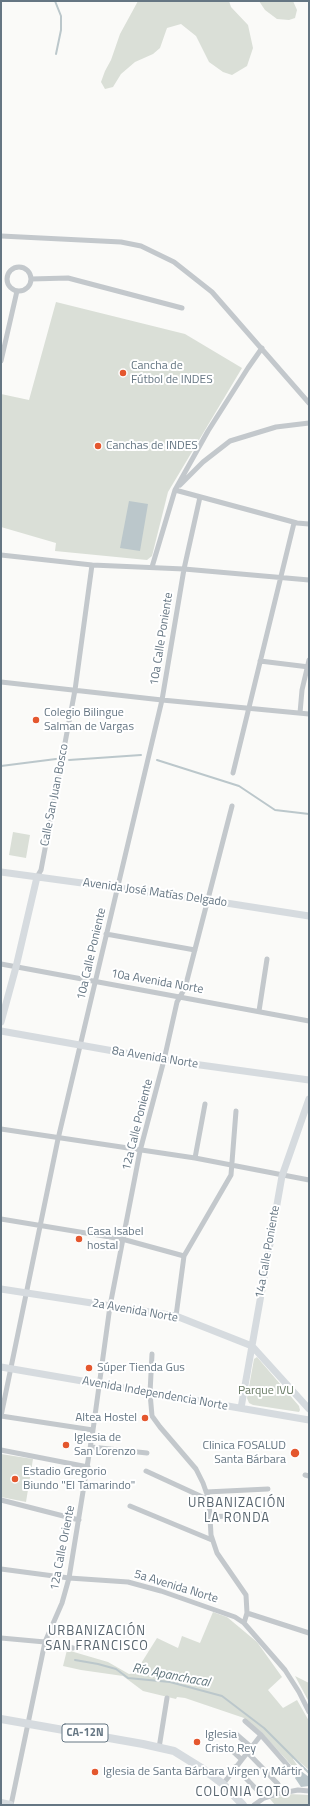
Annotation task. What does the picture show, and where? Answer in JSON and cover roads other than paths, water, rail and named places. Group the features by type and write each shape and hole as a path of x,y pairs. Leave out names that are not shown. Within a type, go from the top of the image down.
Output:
{"main road":[{"path":"1,1719 27,1723"},
{"name":"CA-12N","path":"27,1723 174,1751 203,1769 223,1784"},
{"path":"223,1784 242,1805"},
{"path":"1,1803 10,1805"}],"street":[{"path":"1,236 103,240 141,246 174,262 212,292 309,403"},
{"path":"18,267 25,269 30,275 31,279 28,286 18,290 11,288 8,278 10,271 18,267"},
{"path":"1,278 8,278"},
{"path":"31,279 68,278 182,308"},
{"path":"1,361 18,290"},
{"path":"152,567 175,490 208,430 262,348"},
{"path":"175,490 202,462 230,441 276,427 309,423"},
{"path":"175,490 294,522 309,524"},
{"name":"10a Calle Poniente","path":"1,1416 58,1139 162,700 184,569 200,497"},
{"path":"233,773 294,522"},
{"path":"1,555 92,564 184,569 309,580"},
{"name":"Calle San Juan Bosco","path":"1,1022 16,967 37,877 41,870 75,690 92,564"},
{"path":"300,713 302,690 309,660"},
{"path":"260,662 308,667"},
{"path":"1,682 162,700 249,707 309,714"},
{"name":"12a Calle Poniente","path":"98,1384 122,1238 140,1150 164,1060 177,1002 185,988 232,806"},
{"name":"Avenida José Matías Delgado","path":"1,872 118,887 309,916"},
{"path":"106,934 195,950"},
{"path":"259,1011 267,960"},
{"name":"10a Avenida Norte","path":"1,964 309,1021"},
{"name":"8a Avenida Norte","path":"1,1031 164,1060 309,1080"},
{"name":"14a Calle Poniente","path":"241,1408 282,1176 309,1099"},
{"path":"195,1158 205,1104"},
{"path":"176,1316 184,1256 229,1181 233,1166 236,1111"},
{"path":"1,1129 58,1139 195,1158 309,1180"},
{"path":"1,1219 122,1238 184,1256"},
{"name":"2a Avenida Norte","path":"1,1289 176,1316 252,1346 309,1409"},
{"path":"152,1354 150,1393 152,1416 196,1469 208,1500 212,1540 220,1560 246,1596 247,1613 244,1623 288,1675 309,1712"},
{"name":"Avenida Independencia Norte","path":"1,1367 309,1420"},
{"name":"12a Calle Oriente","path":"10,1805 45,1642 62,1603 69,1578 80,1520 91,1447 98,1384"},
{"path":"1,1416 93,1430"},
{"path":"91,1447 147,1453"},
{"path":"1,1450 88,1467"},
{"path":"146,1471 208,1500"},
{"path":"206,1492 268,1489"},
{"path":"1,1500 80,1520"},
{"path":"130,1506 212,1540"},
{"path":"209,1517 264,1514"},
{"name":"5a Avenida Norte","path":"1,1569 69,1578 114,1580 144,1586 230,1615 244,1623"},
{"path":"247,1613 309,1633"},
{"path":"1,1638 45,1642 74,1648"},
{"path":"158,1748 167,1698"},
{"path":"245,1721 261,1735 289,1767"},
{"path":"236,1734 251,1747"},
{"path":"223,1784 261,1735"},
{"path":"228,1747 241,1759"},
{"path":"247,1752 278,1784"},
{"path":"235,1767 260,1793"},
{"path":"254,1805 264,1798 276,1794 298,1790 309,1792"}],"waterway":[{"path":"55,1 61,16 61,30 56,54"},
{"path":"69,760 141,755"},
{"path":"1,766 56,759"},
{"path":"157,760 239,786 275,810 309,814"},
{"name":"Río Apanchacal","path":"75,1660 116,1669 128,1678 170,1682 222,1696 264,1728 309,1773"}],"place":[{"name":"Cancha de Fútbol de INDES","path":"123,373"},
{"name":"Canchas de INDES","path":"98,446"},
{"name":"Colegio Bilingue Salman de Vargas","path":"36,720"},
{"name":"Casa Isabel hostal","path":"79,1239"},
{"name":"Súper Tienda Gus","path":"89,1368"},
{"name":"Altea Hostel","path":"145,1418"},
{"name":"Iglesia de San Lorenzo","path":"66,1445"},
{"name":"Clinica FOSALUD Santa Bárbara","path":"295,1453"},
{"name":"Estadio Gregorio Biundo \"El Tamarindo\"","path":"15,1479"},
{"name":"Iglesia Cristo Rey","path":"197,1742"},
{"name":"Iglesia de Santa Bárbara Virgen y Mártir","path":"95,1772"}],"district":[{"name":"URBANIZACIÓN LA RONDA","path":"237,1512"},
{"name":"URBANIZACIÓN SAN FRANCISCO","path":"97,1640"},
{"name":"COLONIA COTO","path":"243,1793"}],"park label":[{"name":"Parque IVU","path":"266,1391"}]}
